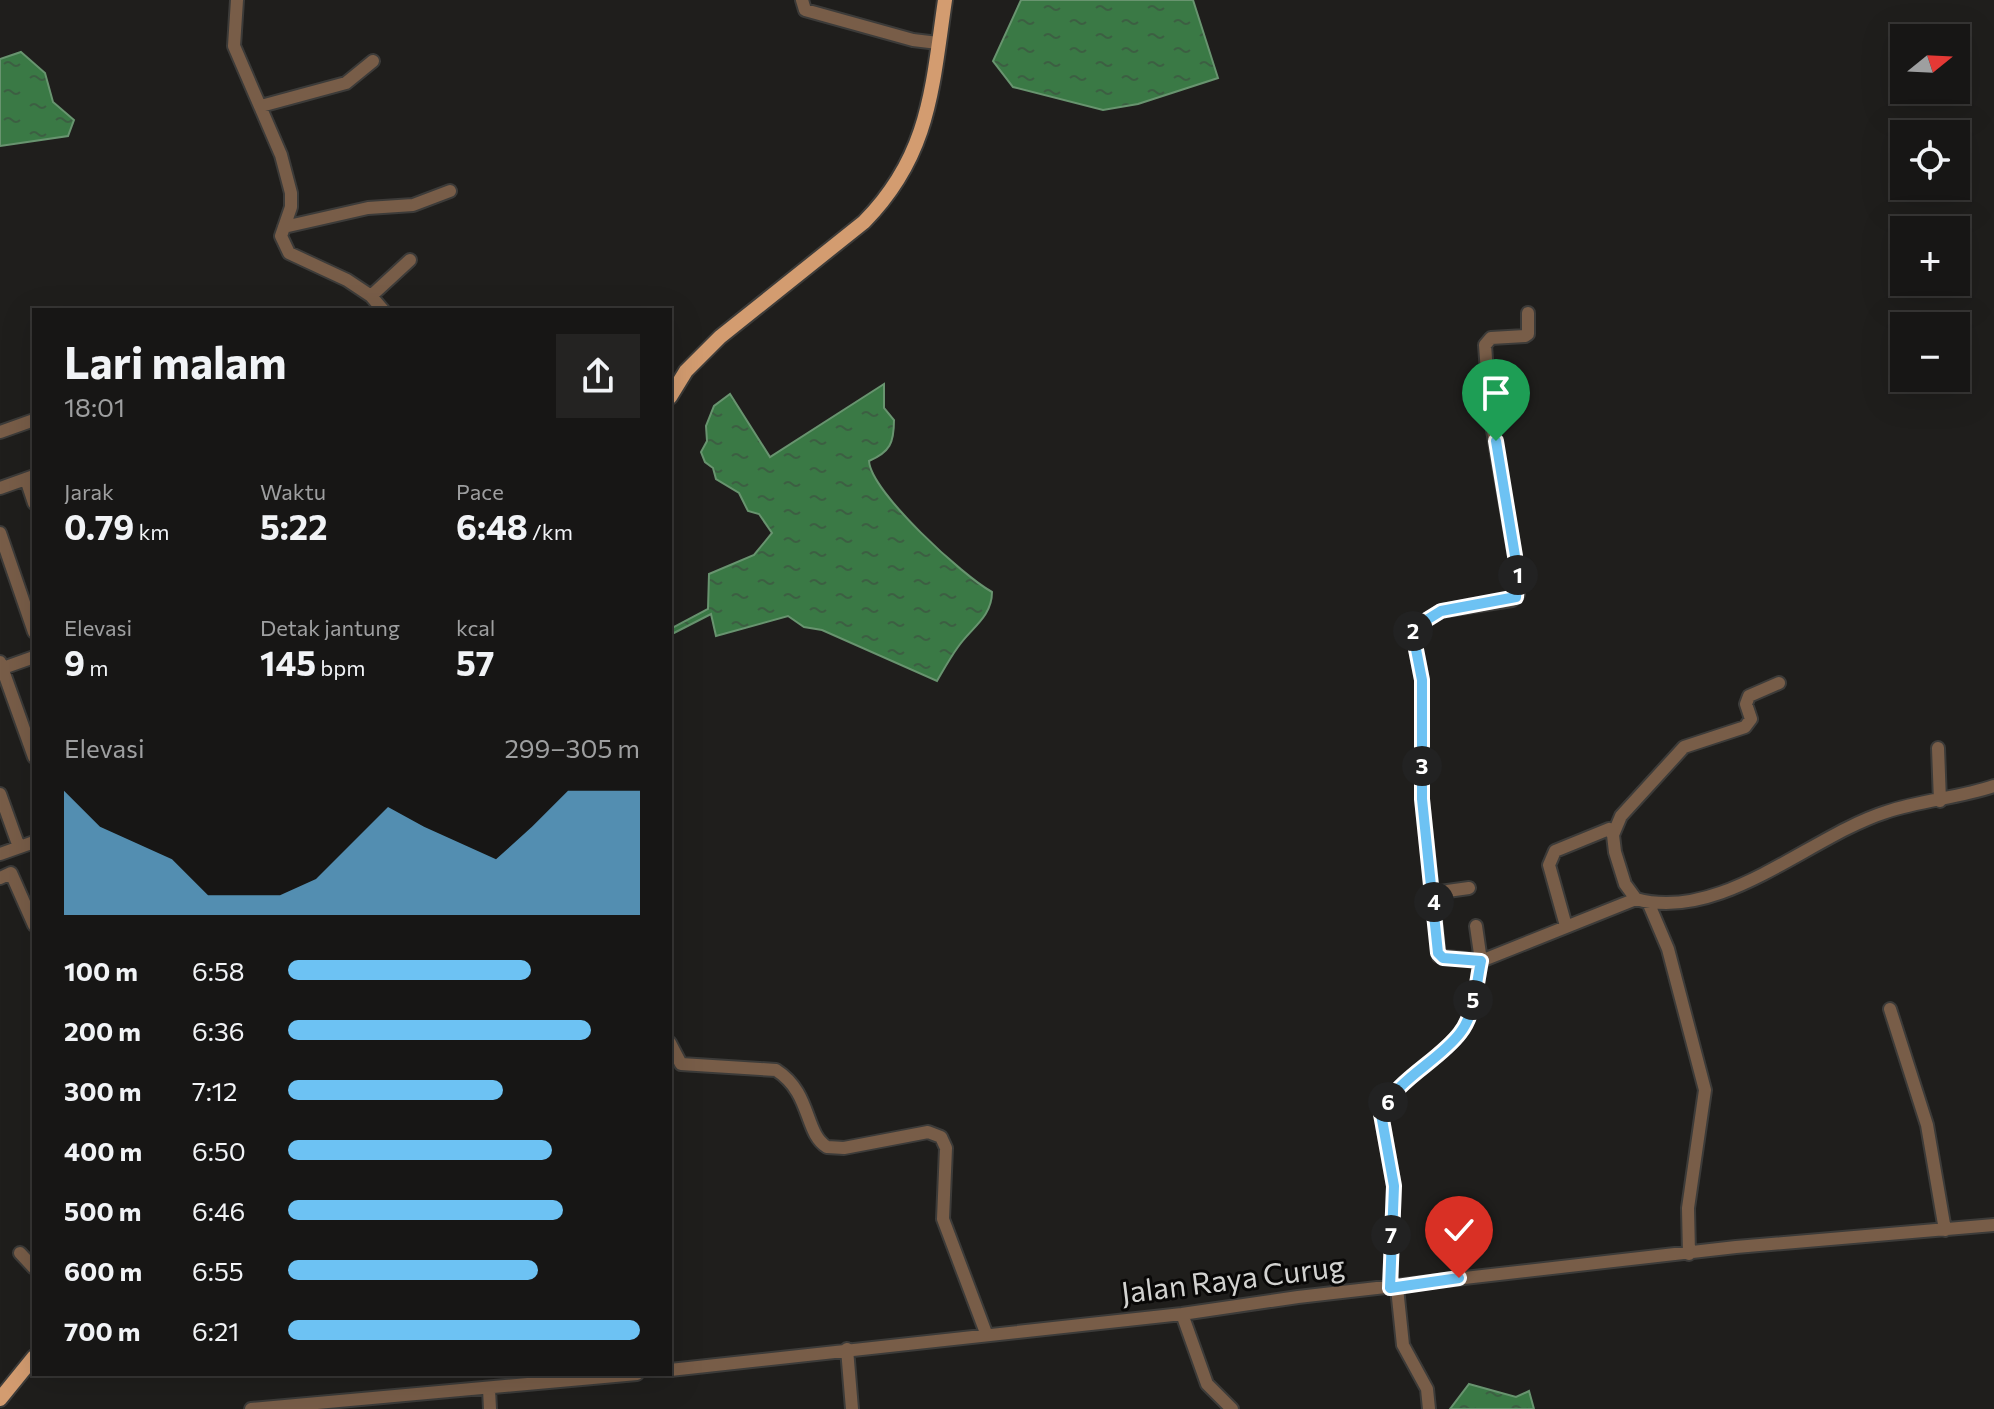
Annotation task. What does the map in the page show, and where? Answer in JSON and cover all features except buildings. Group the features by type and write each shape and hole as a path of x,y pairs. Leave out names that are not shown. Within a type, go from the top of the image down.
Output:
{"main road":[{"path":"672,394 700,356 864,222 886,199 920,138 945,0"},
{"path":"0,1399 32,1359"}],"street":[{"path":"237,0 233,42 281,155 291,193 291,207 281,240 285,251 371,296 381,308"},
{"path":"802,0 805,10 913,40 938,43"},
{"path":"261,106 346,83 373,61"},
{"path":"284,227 368,208 413,205 450,191"},
{"path":"371,296 410,260"},
{"path":"1528,313 1528,334 1491,338 1485,345 1488,402 1518,574 1518,594 1512,600 1441,611 1412,629 1422,680 1422,799 1439,956 1481,961 1566,926 1642,900 1687,900 1735,886 1886,812 1994,786"},
{"path":"0,432 32,421"},
{"path":"0,488 30,478"},
{"path":"0,533 32,626"},
{"path":"29,727 1,667 32,658"},
{"path":"1613,835 1621,816 1684,747 1745,727 1751,719 1746,704 1749,696 1779,683"},
{"path":"1938,748 1940,801"},
{"path":"0,794 19,847"},
{"path":"1566,926 1549,865 1551,856 1555,851 1609,829 1625,884 1642,900 1668,949 1705,1090 1688,1208 1689,1254"},
{"path":"0,854 32,843"},
{"path":"0,878 11,873 32,920"},
{"path":"1433,893 1469,888"},
{"path":"1429,1409 1427,1389 1403,1345 1393,1288 1394,1186 1381,1114 1395,1093 1460,1034 1470,1016 1481,961 1476,926"},
{"path":"1890,1009 1927,1125 1945,1230"},
{"path":"672,1047 681,1064 776,1070 784,1075 804,1099 816,1136 827,1147 844,1148 928,1132 941,1137 946,1148 943,1219 986,1333"},
{"name":"Jalan Raya Curug","path":"672,1370 986,1333 1182,1314 1459,1278 1736,1247 1994,1225"},
{"path":"20,1253 32,1266"},
{"path":"1182,1314 1207,1384 1232,1409"},
{"path":"847,1349 852,1409"},
{"path":"251,1409 617,1376"},
{"path":"489,1389 490,1409"}],"water":[{"path":"1021,0 1193,0 1218,78 1138,104 1103,110 1013,87 993,61"},
{"path":"21,52 45,73 53,102 74,120 68,136 0,146 0,59"},
{"path":"884,384 884,408 894,420 893,435 886,450 869,461 874,475 920,532 992,592 985,615 958,647 937,681 822,630 804,627 788,616 716,636 711,614 672,634 672,628 708,609 709,574 754,555 772,533 759,514 748,511 739,493 716,479 713,468 705,462 701,452 707,441 706,426 714,406 730,394 770,457"},
{"path":"1469,1384 1516,1397 1529,1391 1534,1409 1450,1409"}],"route":[{"path":"1459,1278 1390,1288 1394,1186 1381,1114 1395,1093 1460,1034 1470,1016 1481,961 1455,961 1438,953 1422,799 1419,719 1422,680 1412,629 1433,613 1516,597 1518,574 1496,441"}]}
